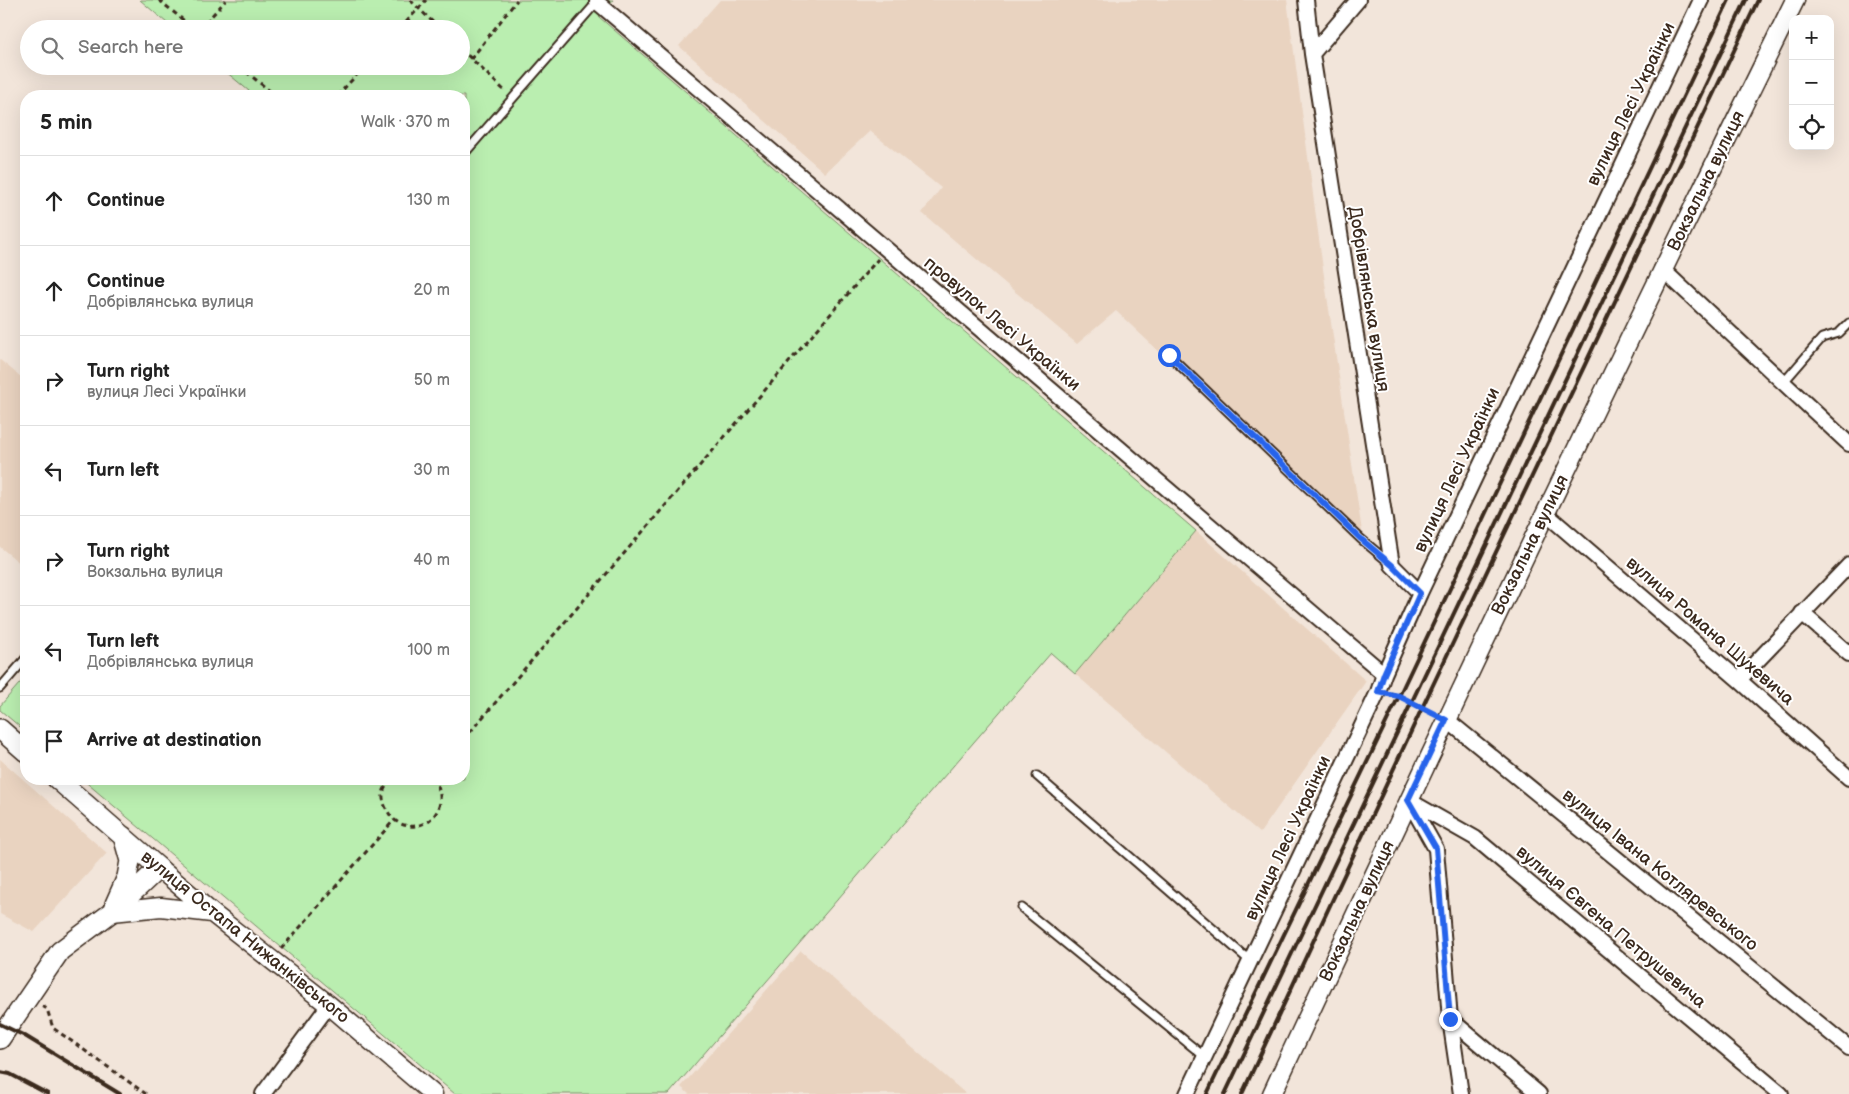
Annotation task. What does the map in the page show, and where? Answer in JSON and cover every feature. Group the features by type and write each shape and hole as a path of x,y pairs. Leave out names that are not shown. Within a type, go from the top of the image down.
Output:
{"main road":[{"path":"0,729 20,747"},
{"name":"вулиця Остапа Нижанківського","path":"64,785 159,868"},
{"path":"112,912 127,877 130,861 123,836"},
{"path":"0,1039 60,951 112,912 159,868"}],"street":[{"name":"Добрівлянська вулиця","path":"1306,0 1312,54 1392,565"},
{"path":"1312,54 1358,0"},
{"name":"вулиця Лесі Українки","path":"1187,1094 1378,692 1384,674 1420,593 1701,0"},
{"name":"Вокзальна вулиця","path":"1272,1094 1446,720 1662,269 1795,0"},
{"name":"провулок Лесі Українки","path":"597,2 1384,674"},
{"path":"1662,269 1849,444"},
{"name":"вулиця Романа Шухевича","path":"1545,513 1739,680 1849,778"},
{"path":"1392,565 1420,593"},
{"path":"1739,680 1849,565"},
{"path":"1802,613 1849,654"},
{"name":"вулиця Івана Котляревського","path":"1446,720 1849,1048"},
{"path":"1408,800 1436,848 1450,1019 1461,1094"},
{"name":"вулиця Євгена Петрушевича","path":"1408,800 1475,838 1781,1094"},
{"name":"вулиця Остапа Нижанківського","path":"159,868 212,913 329,1005 433,1094"},
{"path":"112,912 161,907 212,913"},
{"path":"263,1094 329,1005"},
{"path":"1450,1019 1539,1094"}],"lane":[{"path":"470,147 597,2"},
{"path":"1783,383 1822,338 1839,333 1849,323"},
{"path":"1169,355 1361,539 1392,565"},
{"path":"0,688 20,665"},
{"path":"1037,776 1250,961"},
{"path":"1022,908 1204,1057"}],"path":[{"path":"159,0 183,20"},
{"path":"208,20 226,0"},
{"path":"410,0 431,20"},
{"path":"408,20 426,0"},
{"path":"512,98 471,59 517,0"},
{"path":"251,75 269,90"},
{"path":"343,90 357,75"},
{"path":"470,732 886,250"},
{"path":"1378,692 1399,696 1446,720"},
{"path":"387,785 383,792 385,808 394,820 407,826 422,825 434,816 441,803 438,785"},
{"path":"282,948 394,820"},
{"path":"28,997 47,1009 53,1028 146,1094"}],"shaded area":[{"path":"720,0 1287,0 1323,269 1364,545 1116,311 1077,344 922,213 941,188 870,131 825,173 679,46"},
{"path":"0,360 20,376 20,563 0,547"},
{"path":"1196,531 1366,681 1260,833 1075,674"},
{"path":"0,759 20,777 20,785 30,785 107,853 34,932 0,914"},
{"path":"801,951 966,1094 689,1094 681,1087"}],"green space":[{"path":"140,0 613,0 599,17 1196,531 1075,674 1051,653 669,1094 455,1094 89,785 470,785 470,90 248,90 230,75 470,75 470,20 163,20"},
{"path":"20,683 20,727 0,710 0,706"}],"railway":[{"path":"1207,1094 1399,696 1729,0"},
{"path":"1225,1094 1746,0"},
{"path":"1242,1094 1422,708 1758,0"},
{"path":"0,1024 25,1036 120,1094"},
{"path":"0,1072 10,1074 48,1094"}],"route":[{"path":"1169,355 1420,593 1384,674 1378,692 1399,696 1446,720 1408,800 1436,848 1450,1019"}]}
